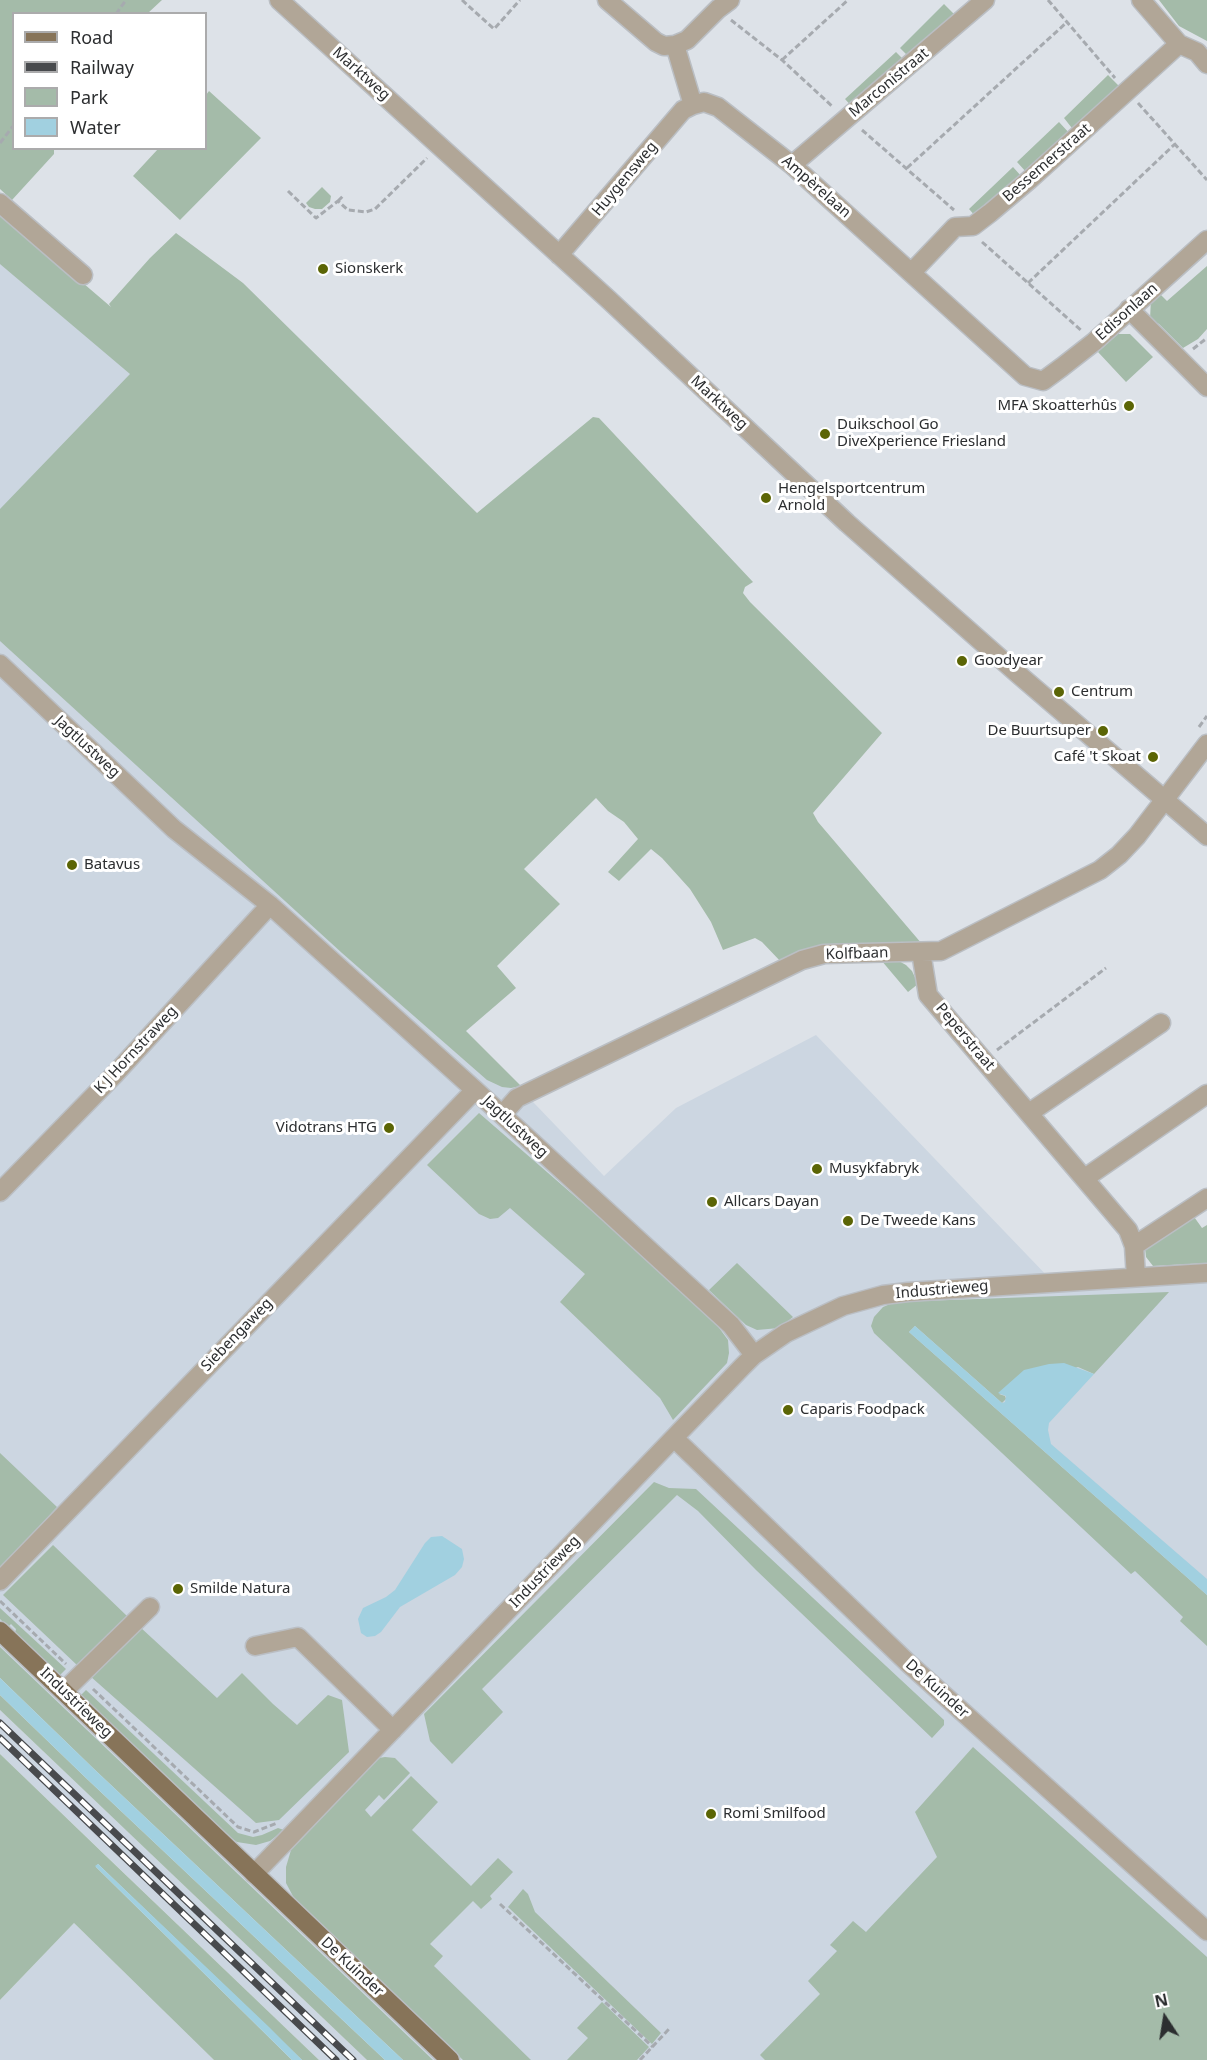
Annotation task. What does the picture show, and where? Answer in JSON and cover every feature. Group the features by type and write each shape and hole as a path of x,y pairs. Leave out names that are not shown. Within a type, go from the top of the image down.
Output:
{"main road":[{"name":"Industrieweg","path":"0,1631 254,1874"},
{"name":"De Kuinder","path":"254,1874 450,2060"}],"street":[{"name":"Marktweg","path":"279,0 560,255 847,524 1207,836"},
{"path":"607,0 656,42 664,46 675,45 687,40 724,5"},
{"name":"Marconistraat","path":"792,165 985,0"},
{"path":"1142,0 1179,44 1197,52 1207,64"},
{"name":"Bessemerstraat","path":"912,272 955,227 973,226 1029,180 1179,44"},
{"path":"675,45 693,105"},
{"name":"Ampèrelaan","path":"693,105 704,102 718,106 792,165 1025,376 1043,381"},
{"name":"Huygensweg","path":"560,255 683,110 693,105"},
{"path":"0,203 83,275"},
{"name":"Edisonlaan","path":"1043,381 1094,342 1207,240"},
{"path":"1129,309 1207,387"},
{"name":"Jagtlustweg","path":"0,664 174,829 270,905 475,1090 731,1325 754,1355"},
{"name":"Kolfbaan","path":"502,1115 517,1098 802,960 824,954 941,951 1100,870 1119,855 1137,836 1207,744"},
{"name":"K J Hornstraweg","path":"0,1192 115,1074 270,905"},
{"name":"Peperstraat","path":"921,952 928,995 1128,1230 1134,1246 1136,1277"},
{"path":"1029,1113 1161,1023"},
{"name":"Siebengaweg","path":"0,1581 475,1090"},
{"path":"1084,1178 1207,1094"},
{"path":"1134,1246 1207,1198"},
{"name":"Industrieweg","path":"254,1874 754,1355 786,1333 843,1306 883,1295 938,1289 1207,1273"},
{"name":"De Kuinder","path":"674,1438 908,1663 1207,1931"},
{"path":"63,1691 150,1607"},
{"path":"255,1646 298,1637 393,1730"}],"path":[{"path":"462,0 494,29 520,0"},
{"path":"782,60 848,0"},
{"path":"724,5 833,107 907,168 959,215 965,227 1094,342"},
{"path":"907,168 1066,23"},
{"path":"0,143 12,128"},
{"path":"1028,282 1175,143"},
{"path":"338,201 348,210 356,212 375,209 439,146"},
{"path":"288,190 316,218 344,195"},
{"path":"984,1060 1106,968"},
{"path":"0,1601 238,1827 254,1832 271,1825 283,1825"},
{"path":"500,1904 653,2047"},
{"path":"640,2060 669,2029"}],"shaded area":[{"path":"0,262 142,377 0,525"},
{"path":"0,612 395,958 604,1176 676,1108 816,1035 1052,1281 1207,1277 1207,2060 414,2060 0,1668"},
{"path":"0,1710 367,2060 319,2060 0,1754"},
{"path":"74,1923 214,2060 0,2060 0,2000"}],"green space":[{"path":"0,0 162,0 149,12 12,12 12,150 54,150 54,154 12,200 0,189"},
{"path":"1159,0 1207,0 1207,41 1179,26"},
{"path":"944,4 958,18 911,59 900,48"},
{"path":"896,52 906,62 854,109 845,99"},
{"path":"1108,75 1122,89 1075,132 1064,118"},
{"path":"209,91 261,138 180,220 133,176 157,150 207,150 207,94"},
{"path":"1059,122 1071,135 1027,173 1017,162"},
{"path":"1013,167 1022,177 976,217 969,209"},
{"path":"322,187 331,196 330,202 322,209 309,207 306,203"},
{"path":"0,212 111,307 109,304 176,233 243,283 477,513 593,417 599,418 753,582 745,587 743,593 750,602 882,733 813,813 818,822 922,944 782,963 762,942 755,938 723,950 711,922 690,889 651,849 619,881 608,872 638,839 624,822 608,811 596,798 524,869 560,904 497,966 516,988 466,1031 521,1086 502,1087 487,1080 342,953 0,641 0,509 130,374 0,264"},
{"path":"1207,266 1207,329 1198,339 1183,348 1159,324 1150,320 1151,298 1158,292 1167,301"},
{"path":"1118,334 1130,334 1153,357 1126,382 1098,352"},
{"path":"895,959 912,971 918,984 908,992 881,960"},
{"path":"479,1113 639,1252 714,1321 728,1340 727,1363 673,1420 660,1398 560,1302 585,1274 510,1208 498,1218 490,1219 479,1214 427,1165"},
{"path":"1192,1214 1202,1228 1207,1225 1207,1263 1153,1266 1146,1257 1145,1248"},
{"path":"737,1263 793,1317 779,1328 757,1330 746,1325 709,1290"},
{"path":"1169,1292 1094,1374 1078,1367 999,1394 1005,1396 1006,1399 1002,1403 915,1326 909,1332 1207,1595 1207,1646 1180,1621 1183,1617 1135,1571 1131,1574 874,1333 871,1326 874,1317 883,1307 895,1302"},
{"path":"0,1453 57,1507 0,1569"},
{"path":"654,1482 669,1488 696,1489 944,1720 944,1725 932,1738 756,1570 698,1511 677,1495 482,1689 503,1712 452,1764 430,1741 424,1714"},
{"path":"53,1545 127,1616 78,1666 3,1595"},
{"path":"0,1608 66,1669 60,1675 15,1633 16,1629 11,1624 8,1627 0,1619"},
{"path":"140,1627 217,1698 242,1673 297,1725 328,1695 342,1700 349,1752 279,1820 256,1823 90,1676"},
{"path":"0,1647 433,2060 403,2060 94,1769 0,1678"},
{"path":"86,1690 238,1833 253,1837 278,1828 284,1830 270,1841 256,1845 237,1842 227,1835 81,1695"},
{"path":"0,1695 385,2060 367,2060 0,1710"},
{"path":"973,1747 1207,1957 1207,2060 765,2060 760,2055 820,1994 808,1981 837,1951 830,1945 853,1921 866,1932 937,1857 915,1812"},
{"path":"0,1754 319,2060 302,2060 98,1864 96,1867 292,2060 214,2060 74,1923 0,2000"},
{"path":"379,1758 395,1758 410,1773 384,1800 379,1795 365,1810 371,1817 411,1776 438,1802 412,1830 471,1886 498,1858 513,1872 481,1909 473,1901 430,1944 443,1956 434,1966 531,2060 463,2060 295,1900 286,1883 286,1867 291,1850"},
{"path":"523,1889 528,1894 535,1912 661,2033 652,2044 508,1907"},
{"path":"602,2002 649,2047 637,2060 567,2060 588,2038 577,2028"}],"water":[{"path":"915,1326 1002,1403 1005,1402 1006,1396 998,1393 1024,1370 1064,1363 1094,1374 1049,1423 1051,1444 1207,1579 1207,1595 909,1332"},
{"path":"442,1536 462,1549 464,1559 462,1567 455,1575 400,1607 381,1632 375,1636 367,1637 361,1633 358,1619 363,1608 395,1590 425,1543 431,1537"},
{"path":"0,1678 403,2060 385,2060 86,1778 0,1695"},
{"path":"98,1864 302,2060 292,2060 95,1866"}],"railway":[{"path":"0,1723 353,2060"},
{"path":"0,1738 336,2060"}],"place":[{"name":"Sionskerk","path":"323,269"},
{"name":"MFA Skoatterhûs","path":"1129,406"},
{"name":"Duikschool Go DiveXperience Friesland","path":"825,434"},
{"name":"Hengelsportcentrum Arnold","path":"766,498"},
{"name":"Goodyear","path":"962,661"},
{"name":"Centrum","path":"1059,692"},
{"name":"De Buurtsuper","path":"1103,731"},
{"name":"Café 't Skoat","path":"1153,757"},
{"name":"Batavus","path":"72,865"},
{"name":"Vidotrans HTG","path":"389,1128"},
{"name":"Musykfabryk","path":"817,1169"},
{"name":"Allcars Dayan","path":"712,1202"},
{"name":"De Tweede Kans","path":"848,1221"},
{"name":"Caparis Foodpack","path":"788,1410"},
{"name":"Smilde Natura","path":"178,1589"},
{"name":"Romi Smilfood","path":"711,1814"}]}
